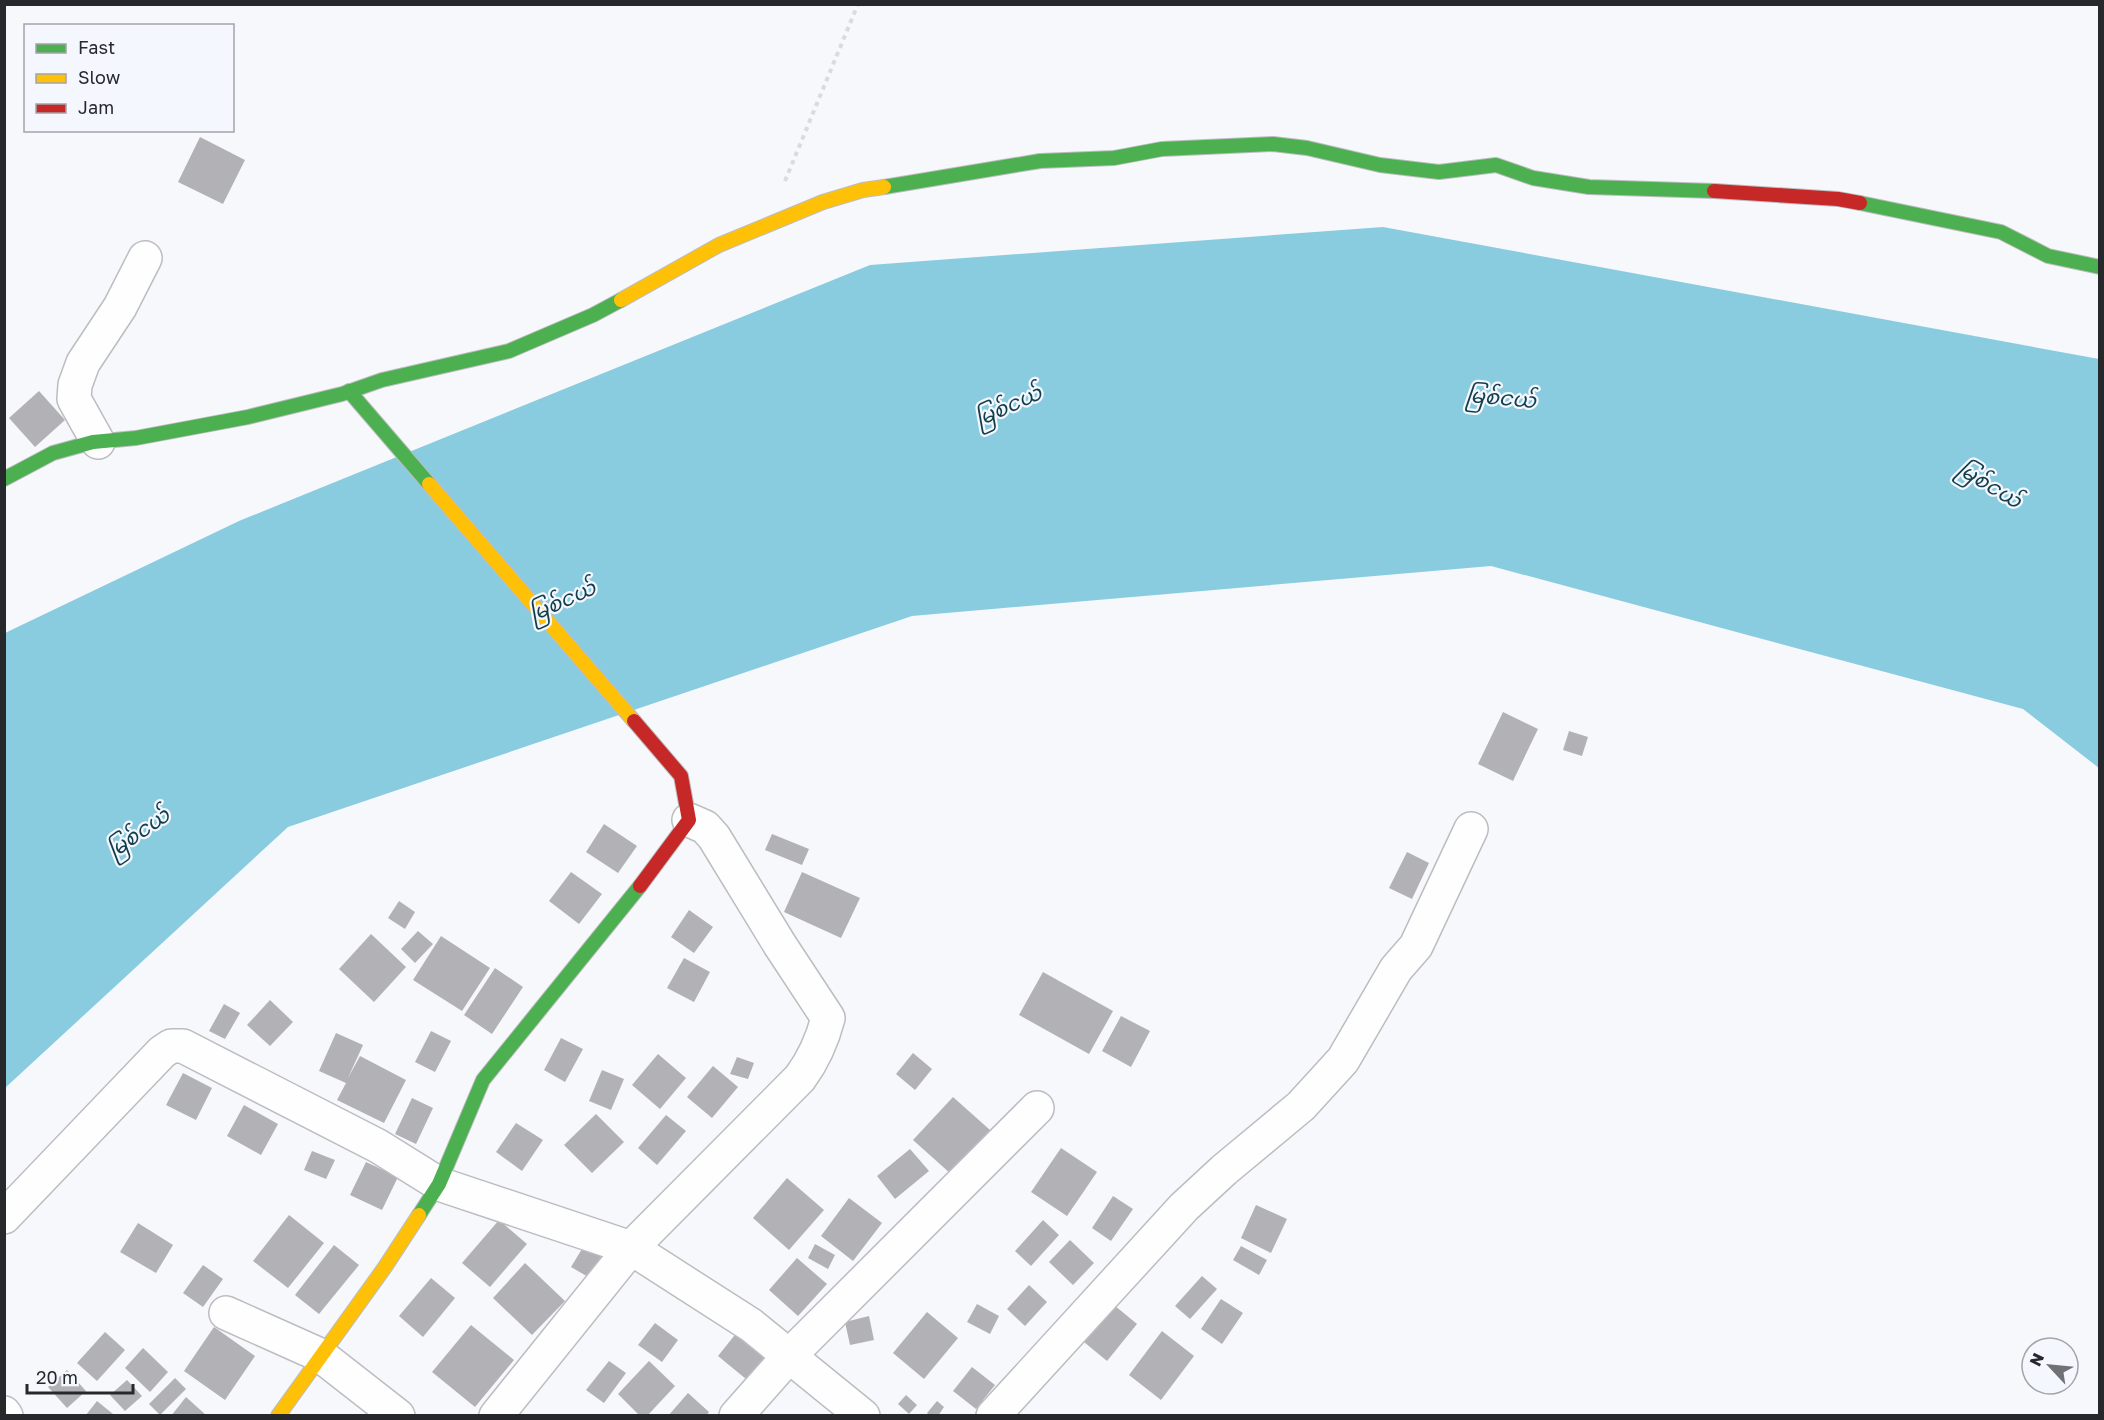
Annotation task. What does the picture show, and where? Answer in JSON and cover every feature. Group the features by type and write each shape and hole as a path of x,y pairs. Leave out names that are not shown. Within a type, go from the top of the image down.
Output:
{"street":[{"path":"4,479 53,453 98,442 136,438 248,417 349,391 382,380 509,351 593,315 718,245 823,202 863,190 921,183 1040,160 1114,158 1162,149 1273,144 1307,148 1380,165 1439,172 1480,165 1496,165 1533,178 1589,187 1667,188 1838,199 2001,232 2048,256 2100,267"},
{"path":"98,442 74,399 75,385 83,363 120,306 145,258"},
{"path":"278,1416 385,1268 439,1184 483,1080 623,909 689,820 681,776 349,391"},
{"path":"496,1416 631,1248 800,1078 814,1059 828,1018 714,837 705,827 689,820"},
{"path":"993,1416 1184,1207 1224,1170 1301,1107 1343,1060 1396,969 1416,946 1471,829"},
{"path":"4,1217 171,1046 183,1047 199,1053 378,1146 439,1184 631,1248 751,1325 862,1416"},
{"path":"736,1416 789,1356 1037,1108"},
{"path":"226,1313 320,1355 398,1416"}],"path":[{"path":"766,225 858,4"}],"water":[{"name":"မြစ်ငယ်","path":"1383,227 2099,359 2099,768 2023,709 1491,566 912,616 288,827 5,1088 5,633 239,521 870,265"}],"building":[{"path":"200,137 245,160 223,204 178,182"},
{"path":"39,391 65,420 35,447 9,418"},
{"path":"1503,712 1538,729 1513,781 1478,764"},
{"path":"1569,731 1588,737 1582,756 1563,750"},
{"path":"604,824 637,846 618,873 586,852"},
{"path":"772,834 809,849 802,865 765,850"},
{"path":"1407,852 1429,863 1412,899 1389,888"},
{"path":"571,872 602,894 579,924 549,901"},
{"path":"802,872 860,898 841,938 784,912"},
{"path":"399,901 415,912 405,929 388,918"},
{"path":"689,910 713,927 694,953 671,937"},
{"path":"418,931 433,944 415,963 401,949"},
{"path":"371,934 406,967 374,1002 339,969"},
{"path":"441,936 490,968 462,1011 413,980"},
{"path":"684,958 710,972 694,1002 667,988"},
{"path":"495,968 523,987 492,1034 464,1015"},
{"path":"1043,972 1113,1011 1089,1054 1019,1015"},
{"path":"270,1000 293,1022 270,1046 247,1025"},
{"path":"224,1004 240,1013 225,1039 209,1031"},
{"path":"1121,1016 1150,1031 1131,1067 1102,1051"},
{"path":"431,1031 451,1041 435,1072 415,1062"},
{"path":"336,1033 363,1045 348,1078 360,1056 406,1080 384,1123 337,1100 346,1083 319,1071"},
{"path":"561,1038 583,1049 565,1082 544,1070"},
{"path":"913,1053 932,1069 915,1090 896,1074"},
{"path":"658,1054 686,1078 660,1109 632,1085"},
{"path":"737,1057 754,1063 748,1079 730,1074"},
{"path":"713,1066 738,1087 712,1118 687,1097"},
{"path":"602,1070 624,1079 611,1110 589,1101"},
{"path":"183,1073 212,1088 196,1120 166,1105"},
{"path":"953,1097 990,1130 951,1174 913,1140"},
{"path":"412,1098 433,1108 416,1144 395,1134"},
{"path":"244,1105 278,1124 261,1155 227,1136"},
{"path":"596,1114 624,1142 592,1173 564,1145"},
{"path":"666,1115 686,1131 657,1165 638,1148"},
{"path":"516,1123 543,1140 522,1171 496,1152"},
{"path":"1061,1148 1097,1172 1067,1216 1031,1192"},
{"path":"910,1149 929,1171 895,1199 877,1176"},
{"path":"312,1151 335,1160 326,1179 304,1170"},
{"path":"366,1162 398,1177 382,1210 350,1195"},
{"path":"787,1178 824,1210 789,1250 753,1218"},
{"path":"1113,1196 1133,1209 1111,1241 1092,1228"},
{"path":"849,1198 882,1223 853,1261 821,1236"},
{"path":"1256,1205 1287,1219 1271,1253 1241,1238"},
{"path":"289,1215 324,1243 288,1288 253,1261"},
{"path":"499,1220 527,1244 490,1287 462,1263"},
{"path":"1043,1220 1059,1235 1031,1266 1015,1251"},
{"path":"138,1223 173,1245 156,1273 120,1252"},
{"path":"1070,1240 1094,1263 1073,1285 1049,1262"},
{"path":"585,1244 604,1255 590,1278 571,1267"},
{"path":"815,1244 835,1255 828,1269 808,1258"},
{"path":"334,1245 359,1265 319,1314 295,1295"},
{"path":"1241,1246 1267,1260 1259,1275 1233,1260"},
{"path":"797,1258 827,1284 798,1316 769,1290"},
{"path":"525,1263 565,1301 532,1335 493,1298"},
{"path":"203,1265 223,1279 203,1307 183,1293"},
{"path":"1202,1276 1217,1289 1190,1319 1175,1306"},
{"path":"431,1278 455,1298 423,1337 399,1316"},
{"path":"1029,1285 1047,1302 1025,1326 1007,1309"},
{"path":"1221,1299 1243,1313 1222,1344 1201,1329"},
{"path":"977,1304 999,1316 990,1334 967,1322"},
{"path":"1114,1305 1137,1324 1107,1361 1084,1342"},
{"path":"927,1312 958,1338 924,1379 893,1353"},
{"path":"869,1316 874,1340 850,1345 845,1322"},
{"path":"655,1323 678,1340 662,1362 638,1345"},
{"path":"471,1325 514,1360 475,1407 432,1372"},
{"path":"214,1327 255,1356 225,1400 184,1371"},
{"path":"738,1331 767,1354 746,1379 718,1356"},
{"path":"1162,1331 1194,1356 1161,1400 1129,1375"},
{"path":"105,1332 125,1350 97,1381 77,1363"},
{"path":"143,1348 168,1372 150,1392 125,1368"},
{"path":"609,1361 626,1373 604,1403 586,1390"},
{"path":"649,1361 675,1386 647,1416 640,1416 618,1394"},
{"path":"972,1367 995,1385 976,1409 953,1391"},
{"path":"67,1370 86,1391 67,1408 48,1387"},
{"path":"175,1378 186,1389 160,1415 149,1404"},
{"path":"127,1380 142,1396 125,1411 110,1395"},
{"path":"688,1393 709,1412 706,1416 668,1416"},
{"path":"906,1395 917,1405 909,1414 898,1404"},
{"path":"186,1397 207,1416 171,1416"},
{"path":"97,1401 113,1414 112,1416 86,1415"},
{"path":"937,1401 944,1407 938,1416 930,1416 927,1413"}],"traffic: fast":[{"path":"884,187 1040,161 1114,158 1162,149 1273,144 1307,148 1380,165 1439,172 1496,165 1533,178 1589,187 1714,191"},
{"path":"1860,203 2001,232 2048,256 2100,267"},
{"path":"4,479 53,453 93,442 136,438 248,417 342,394 382,380 509,351 593,315 621,300"},
{"path":"349,391 429,484"},
{"path":"419,1215 439,1184 483,1080 640,886"}],"traffic: slow":[{"path":"621,300 719,245 823,202 863,190 884,187"},
{"path":"429,484 634,721"},
{"path":"278,1416 385,1267 419,1215"}],"traffic: jam":[{"path":"1714,191 1838,199 1860,203"},
{"path":"634,721 681,776 689,820 640,886"}]}
